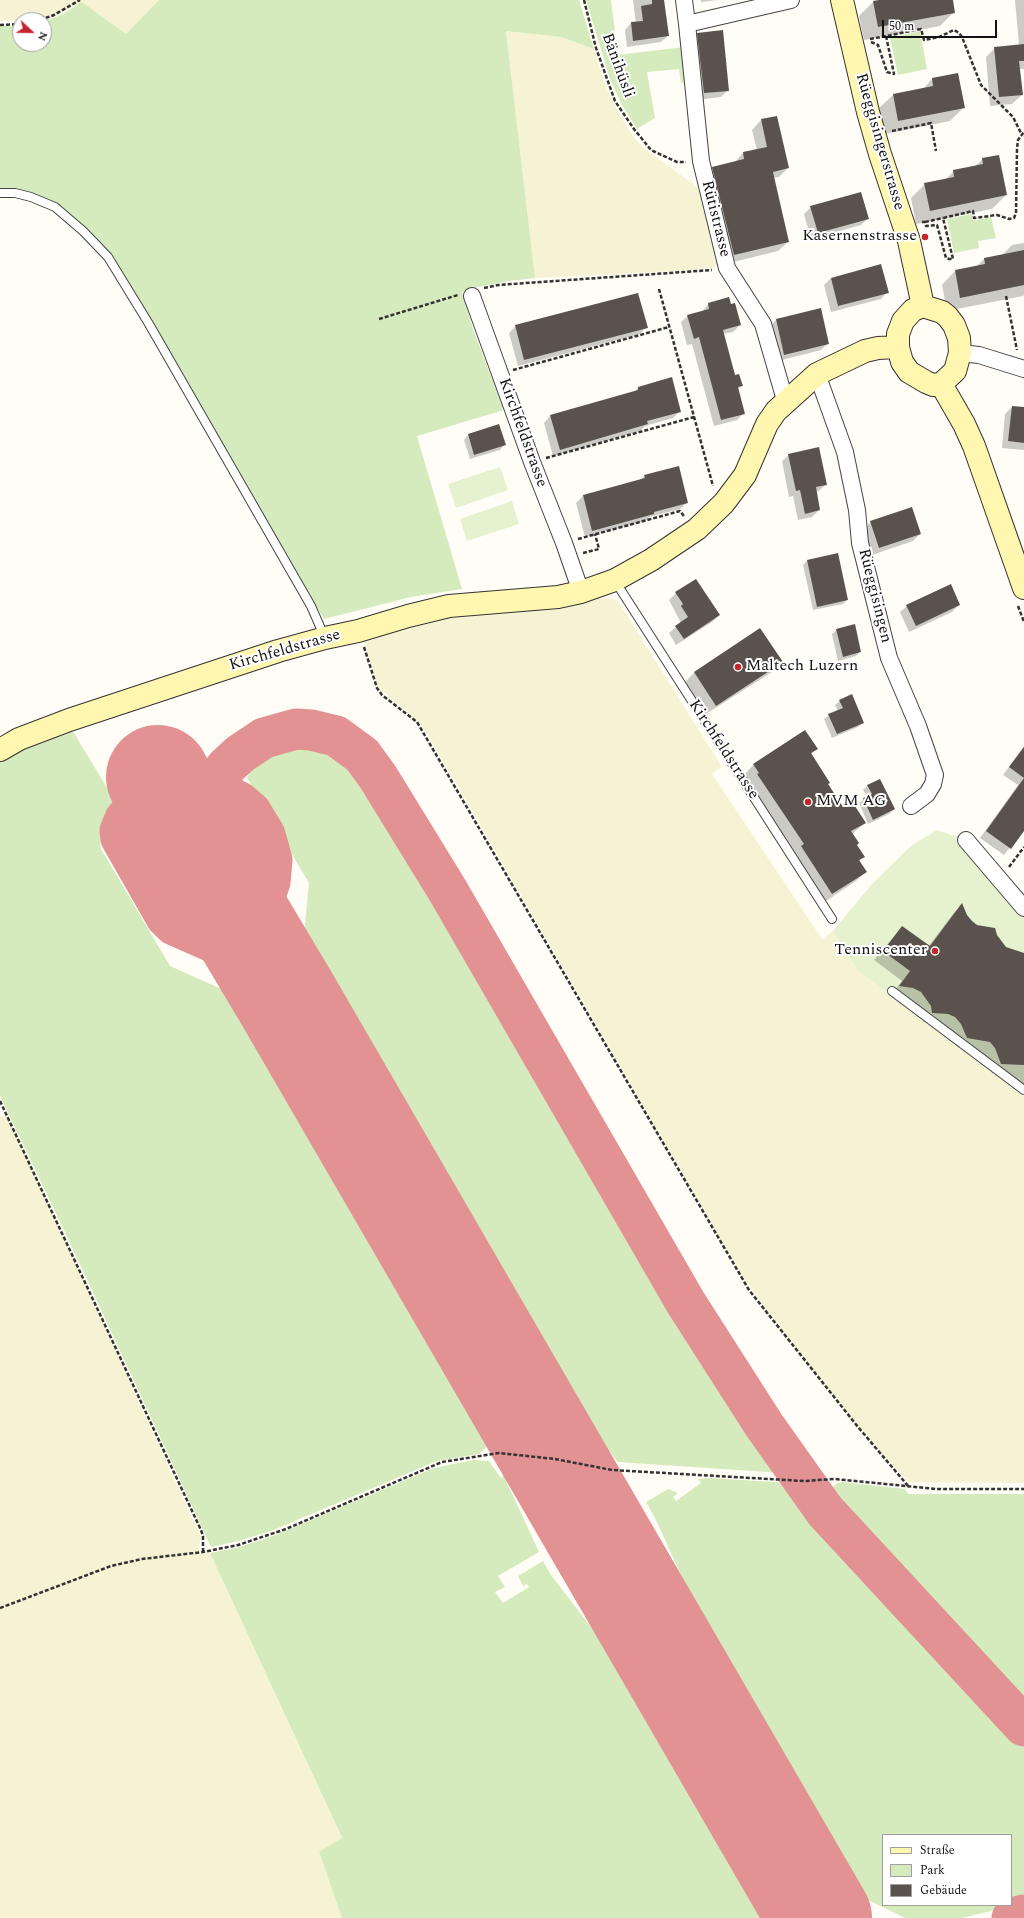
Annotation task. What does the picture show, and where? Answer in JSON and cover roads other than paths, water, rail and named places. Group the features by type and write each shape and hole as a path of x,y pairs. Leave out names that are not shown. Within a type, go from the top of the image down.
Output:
{"street":[{"name":"Rütistrasse","path":"684,0 701,161 727,268 763,324 785,400"},
{"path":"687,24 791,0"},
{"name":"Rüeggisingerstrasse","path":"842,0 868,112 880,154 909,241 923,306"},
{"name":"Kirchfeldstrasse","path":"470,293 581,592"},
{"path":"923,306 942,312 948,317 954,325 959,338 960,353 955,371 941,384 933,385 909,372 902,362 898,347 898,334 903,321 913,310 923,306"},
{"name":"Kirchfeldstrasse","path":"0,750 20,739 69,720 264,656 325,638 358,631 408,616 449,606 558,597 581,592 615,580 651,560 697,529 724,503 745,475 767,424 785,400 817,374 865,351 878,348 898,347"},
{"path":"960,353 1021,363"},
{"name":"Rüeggisingen","path":"817,374 845,452 857,510 860,543 889,658 918,726 935,776 933,784 927,794 911,806"},
{"path":"941,384 964,424 974,446 1024,588"},
{"path":"966,840 1024,908"}],"lane":[{"path":"0,193 15,193 31,197 55,207 83,231 108,257 149,324 307,599 325,638"},
{"name":"Kirchfeldstrasse","path":"615,580 832,919"},
{"path":"892,991 1024,1090"}],"place":[{"name":"Kasernenstrasse","path":"925,237"},
{"name":"Maltech Luzern","path":"738,667"},
{"name":"MVM AG","path":"808,802"},
{"name":"Tenniscenter","path":"935,951"}]}
